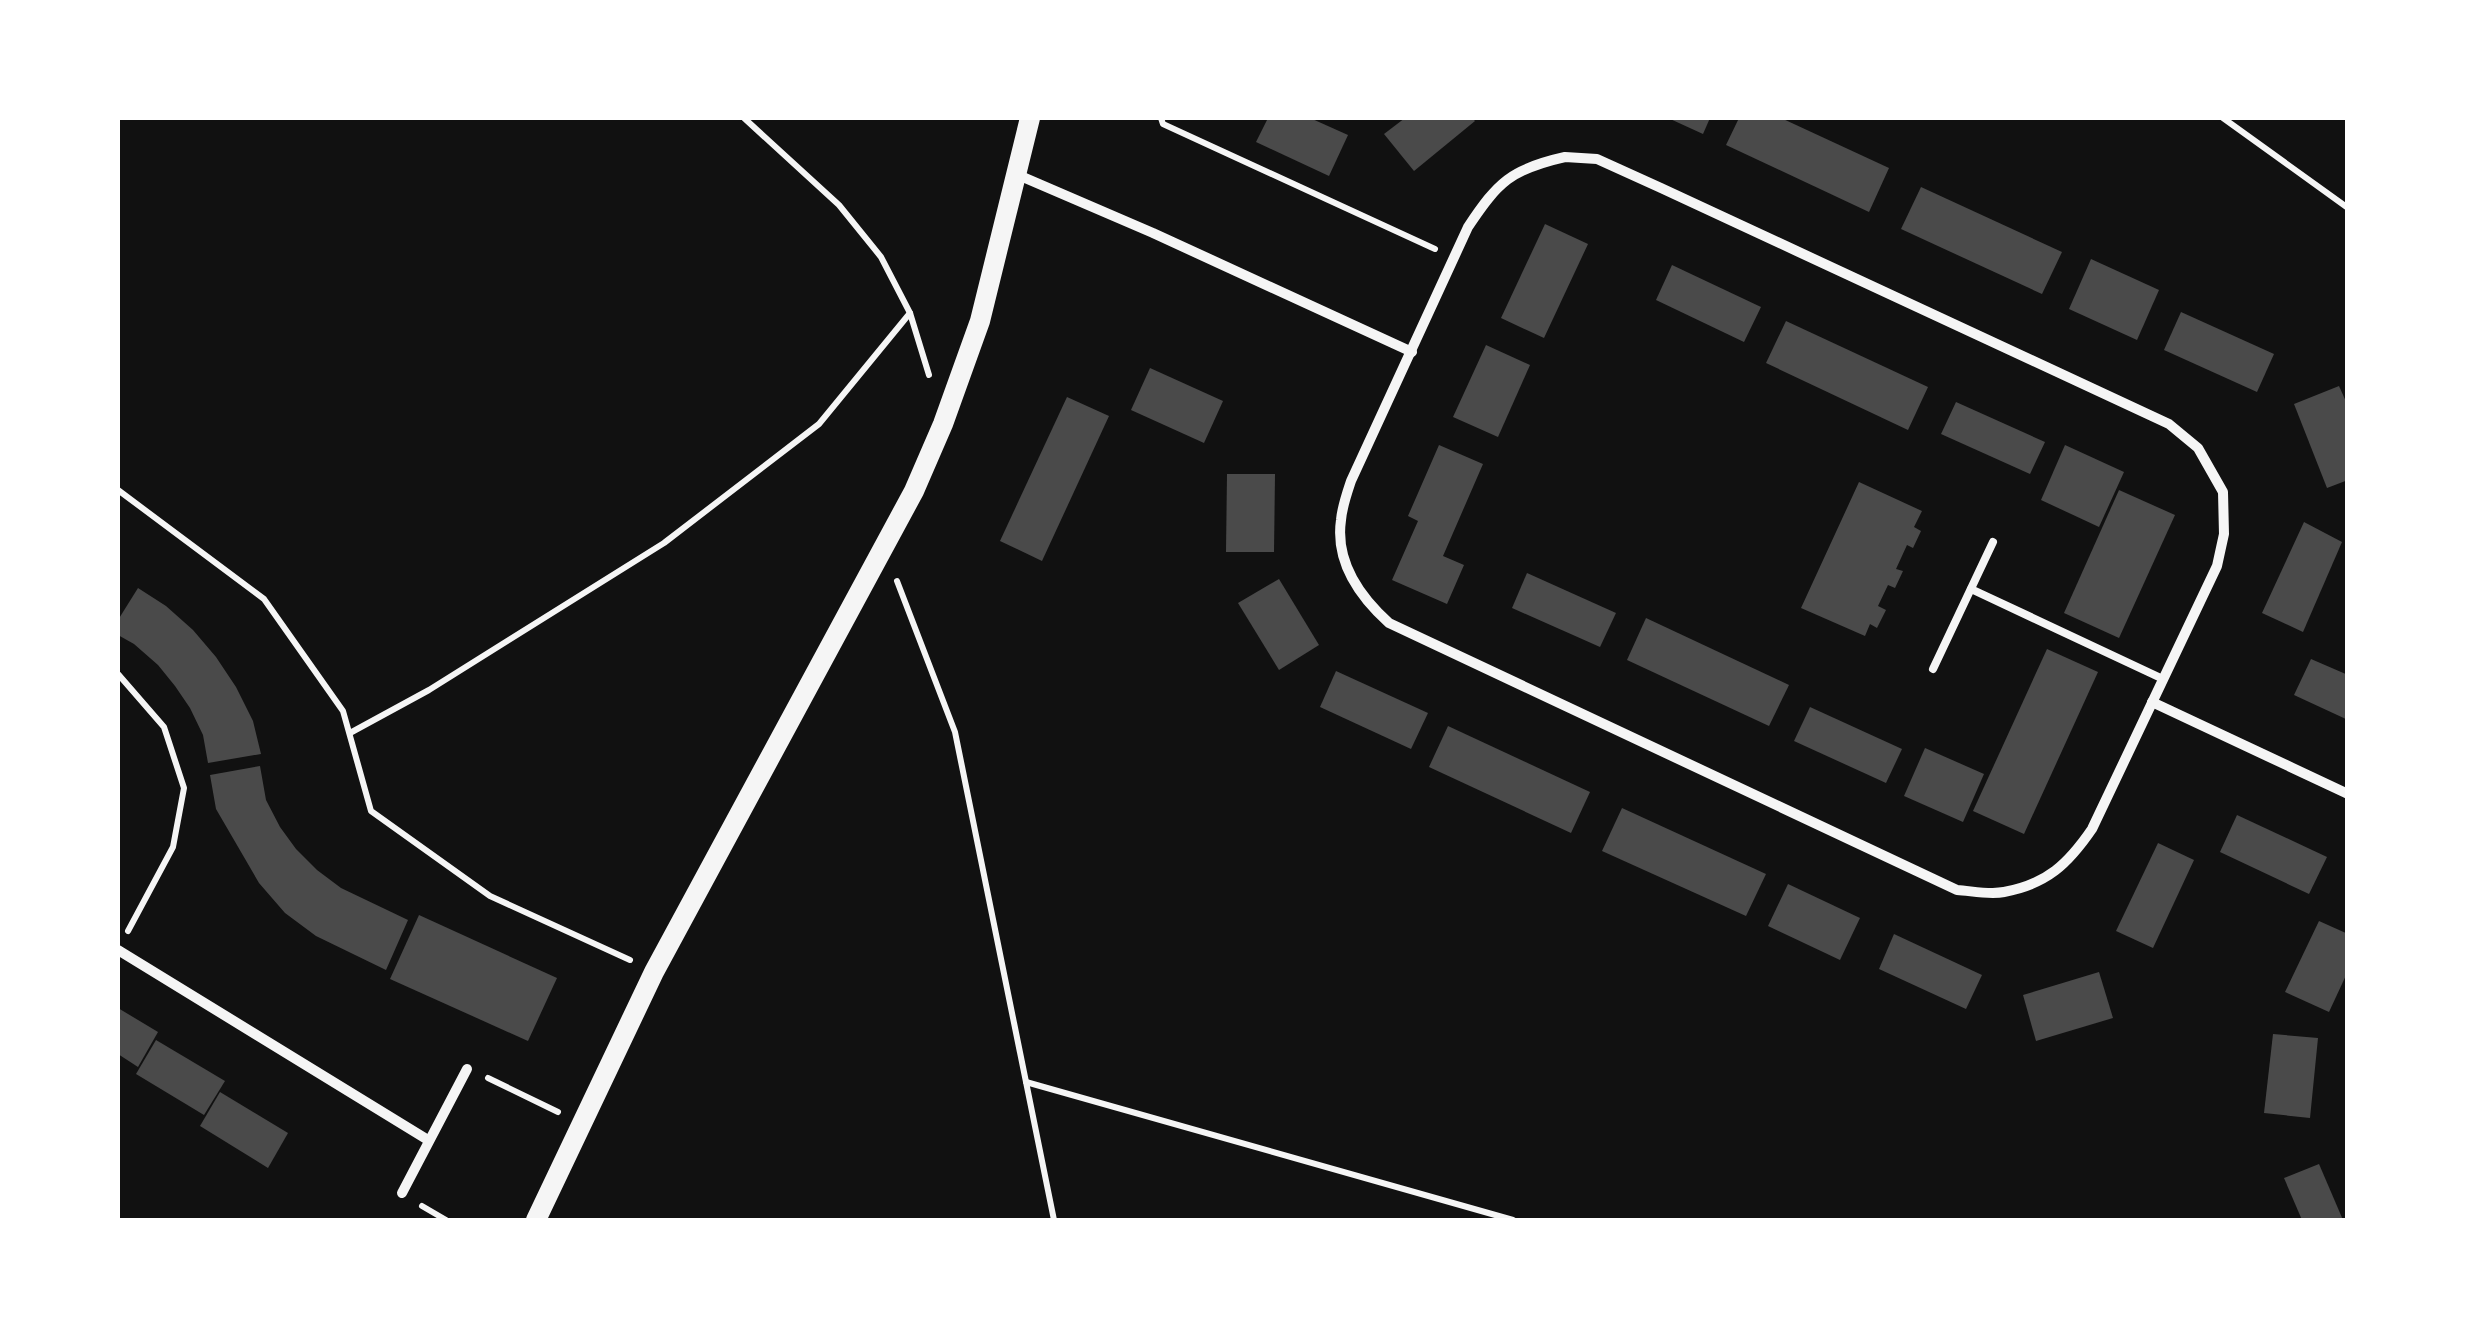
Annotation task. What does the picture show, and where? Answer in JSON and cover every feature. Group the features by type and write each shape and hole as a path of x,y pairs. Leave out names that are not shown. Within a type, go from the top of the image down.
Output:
{"main road":[{"path":"536,1220 654,972 914,490 943,424 980,321 1030,118"}],"street":[{"path":"1565,157 1596,159 2169,424 2198,448 2223,492 2224,534 2217,566 2092,829 2073,857 2045,879 2002,893 1957,890 1442,649 1389,623 1372,608 1349,576 1340,520 1351,481 1412,352 1468,227 1488,197 1509,176 1534,164 1565,157"},
{"path":"1016,174 1412,352"},
{"path":"2152,702 2348,794"},
{"path":"118,950 428,1140"},
{"path":"402,1194 468,1068"}],"lane":[{"path":"1933,669 1993,542"},
{"path":"1971,589 2163,679"}],"path":[{"path":"744,118 839,205 881,257 910,312 943,424"},
{"path":"1161,118 1163,124 1454,258"},
{"path":"2223,118 2348,208"},
{"path":"350,734 429,690 664,543 819,424 910,312"},
{"path":"118,490 264,599 344,711 371,811 490,896 654,972"},
{"path":"884,548 954,732 1054,1220"},
{"path":"118,674 164,727 184,788 173,846 118,950"},
{"path":"468,1068 582,1123"},
{"path":"1026,1082 1513,1220"}],"building":[{"path":"1268,118 1310,118 1348,135 1329,176 1256,142"},
{"path":"1405,118 1475,121 1414,171 1384,134"},
{"path":"1668,118 1710,118 1703,134"},
{"path":"1739,118 1781,118 1889,168 1869,212 1726,145"},
{"path":"1921,187 2062,252 2042,294 1901,229"},
{"path":"1545,224 1588,244 1544,338 1501,318"},
{"path":"2091,259 2159,290 2137,340 2069,309"},
{"path":"1672,265 1761,307 1744,342 1656,300"},
{"path":"2181,312 2274,354 2257,392 2164,350"},
{"path":"1786,321 1928,387 1908,430 1766,363"},
{"path":"1486,345 1530,365 1498,437 1453,417"},
{"path":"1150,368 1223,401 1204,443 1131,410"},
{"path":"2339,386 2348,406 2348,480 2327,488 2294,404"},
{"path":"1067,397 1109,416 1042,561 1000,541"},
{"path":"1956,402 2045,442 2030,474 1941,434"},
{"path":"1439,445 1483,464 1443,556 1464,565 1447,604 1392,580 1418,521 1408,516"},
{"path":"2065,445 2124,472 2099,527 2041,500"},
{"path":"1227,474 1275,474 1274,552 1226,552"},
{"path":"1859,482 1922,511 1914,527 1921,531 1913,548 1907,545 1896,569 1903,571 1895,588 1888,585 1878,606 1886,610 1877,628 1870,624 1865,636 1801,608"},
{"path":"2119,490 2175,515 2119,638 2064,613"},
{"path":"2304,522 2342,542 2303,632 2262,613"},
{"path":"1527,573 1616,613 1600,647 1512,608"},
{"path":"1279,579 1319,645 1279,670 1238,603"},
{"path":"138,588 166,606 216,657 253,721 261,754 208,763 203,735 175,686 158,665 118,635 118,620"},
{"path":"1646,618 1789,685 1769,726 1627,660"},
{"path":"2047,649 2098,672 2024,834 1973,811"},
{"path":"2311,659 2348,675 2348,720 2294,695"},
{"path":"1336,671 1428,713 1411,749 1320,707"},
{"path":"1810,707 1902,749 1886,783 1794,741"},
{"path":"1448,726 1590,792 1571,833 1429,767"},
{"path":"1925,748 1984,774 1963,822 1904,796"},
{"path":"260,766 266,800 296,849 341,888 408,920 386,970 316,936 285,913 259,883 216,809 210,775"},
{"path":"1622,808 1766,874 1746,916 1602,851"},
{"path":"2237,815 2327,857 2309,894 2220,852"},
{"path":"2158,843 2194,860 2153,948 2116,931"},
{"path":"1788,884 1860,918 1840,960 1768,926"},
{"path":"419,915 557,978 528,1041 390,979"},
{"path":"2319,921 2348,934 2348,971 2329,1012 2285,992"},
{"path":"1894,934 1982,975 1966,1009 1879,969"},
{"path":"2099,972 2113,1018 2036,1041 2023,995"},
{"path":"118,1008 158,1032 138,1067 118,1054"},
{"path":"2273,1034 2318,1038 2310,1118 2264,1113"},
{"path":"156,1040 225,1081 204,1115 136,1074"},
{"path":"220,1092 288,1133 268,1168 200,1126"},
{"path":"2319,1164 2343,1220 2302,1220 2284,1178"}]}
